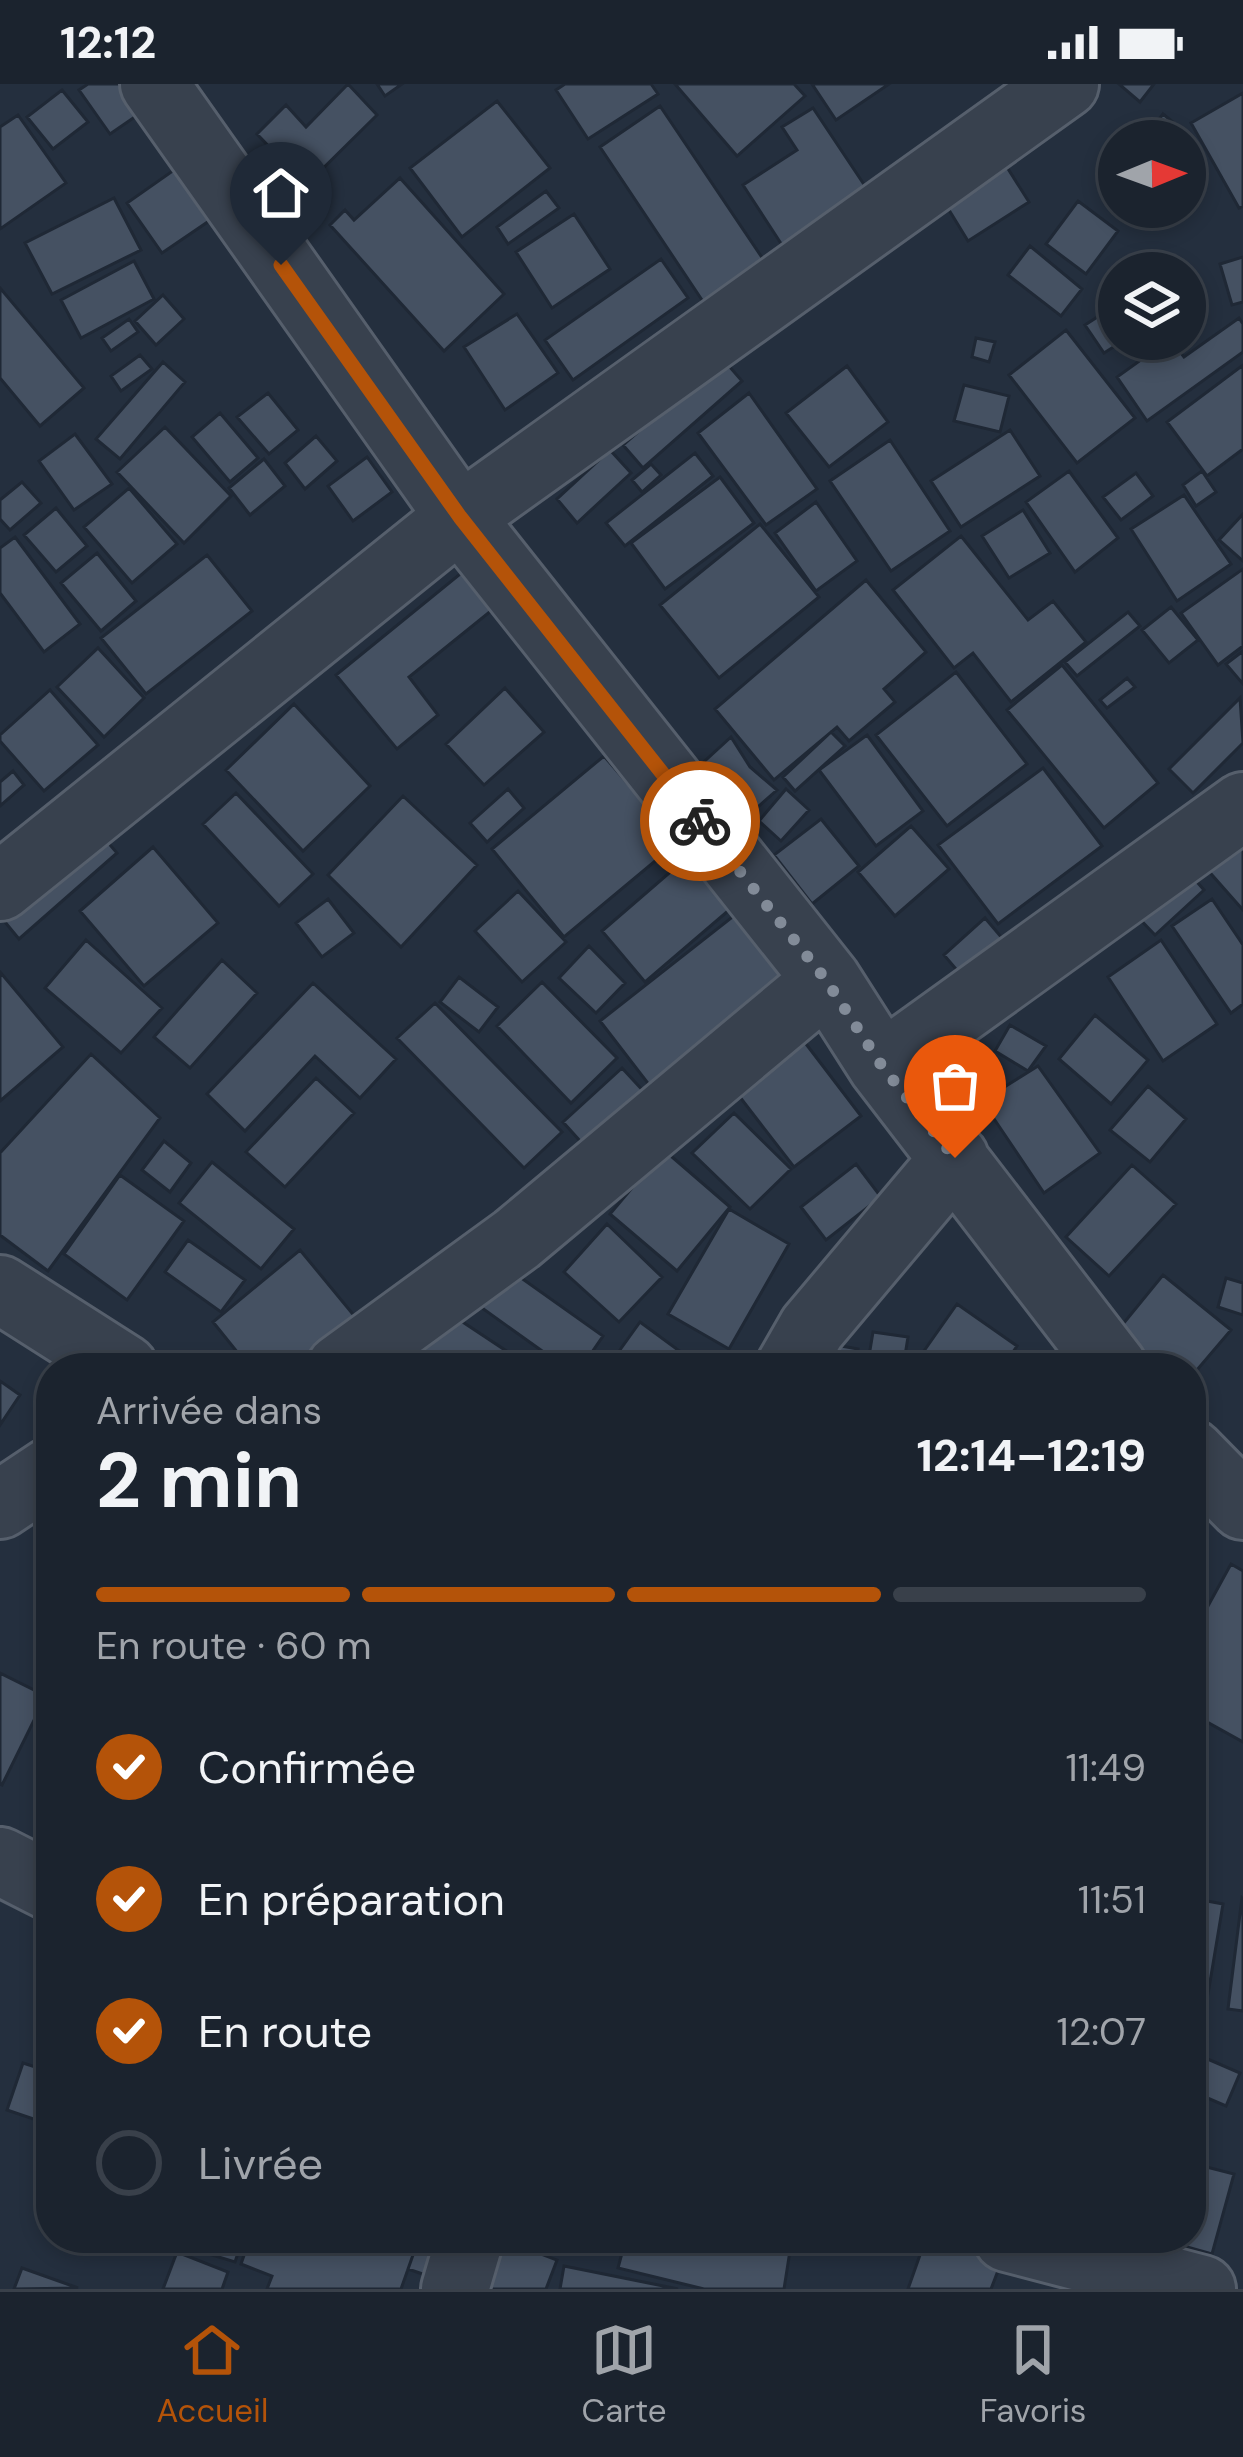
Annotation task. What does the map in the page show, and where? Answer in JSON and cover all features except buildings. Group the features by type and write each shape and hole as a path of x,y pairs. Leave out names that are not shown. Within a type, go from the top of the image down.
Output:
{"street":[{"path":"154,84 460,517 826,980 882,1066 1103,1353"},
{"path":"0,887 460,517 1065,84"},
{"path":"882,1066 1243,806"},
{"path":"361,1353 517,1239 826,980"},
{"path":"798,1353 812,1328 955,1158"},
{"path":"0,1289 100,1353"},
{"path":"1206,1468 1243,1506"},
{"path":"0,1505 36,1481"},
{"path":"0,1861 36,1879"},
{"path":"455,2289 466,2253"},
{"path":"1064,2253 1202,2289"}],"way so far":[{"path":"700,821 826,980 882,1066 955,1158"}],"route":[{"path":"281,265 460,517 700,821"}]}
